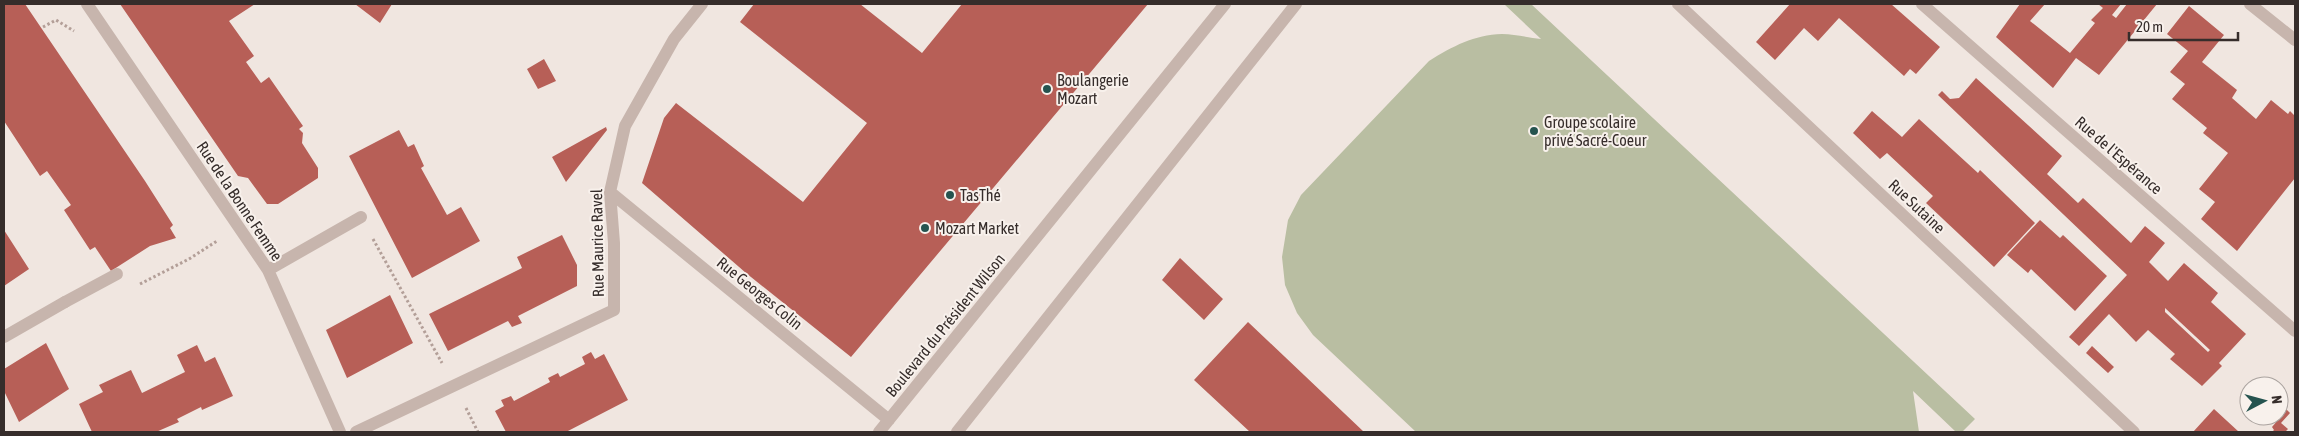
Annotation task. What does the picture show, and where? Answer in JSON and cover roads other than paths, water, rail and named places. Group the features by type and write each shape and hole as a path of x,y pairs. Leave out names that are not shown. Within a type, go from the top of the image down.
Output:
{"street":[{"name":"Rue de la Bonne Femme","path":"87,4 268,270 340,432"},
{"name":"Rue Maurice Ravel","path":"356,432 614,310 614,243 610,192 624,126 674,39 702,4"},
{"name":"Boulevard du Président Wilson","path":"879,432 1225,4"},
{"path":"956,432 1296,4"},
{"name":"Rue Sutaine","path":"1678,4 2134,432"},
{"name":"Rue de l'Espérance","path":"1922,4 2295,331"},
{"path":"2250,4 2295,40"},
{"name":"Rue Georges Colin","path":"610,192 889,420"},
{"path":"268,270 361,218"},
{"path":"4,337 117,274"}],"place":[{"name":"Boulangerie Mozart","path":"1047,89"},
{"name":"Groupe scolaire privé Sacré-Coeur","path":"1534,131"},
{"name":"TasThé","path":"950,195"},
{"name":"Mozart Market","path":"925,228"}]}
